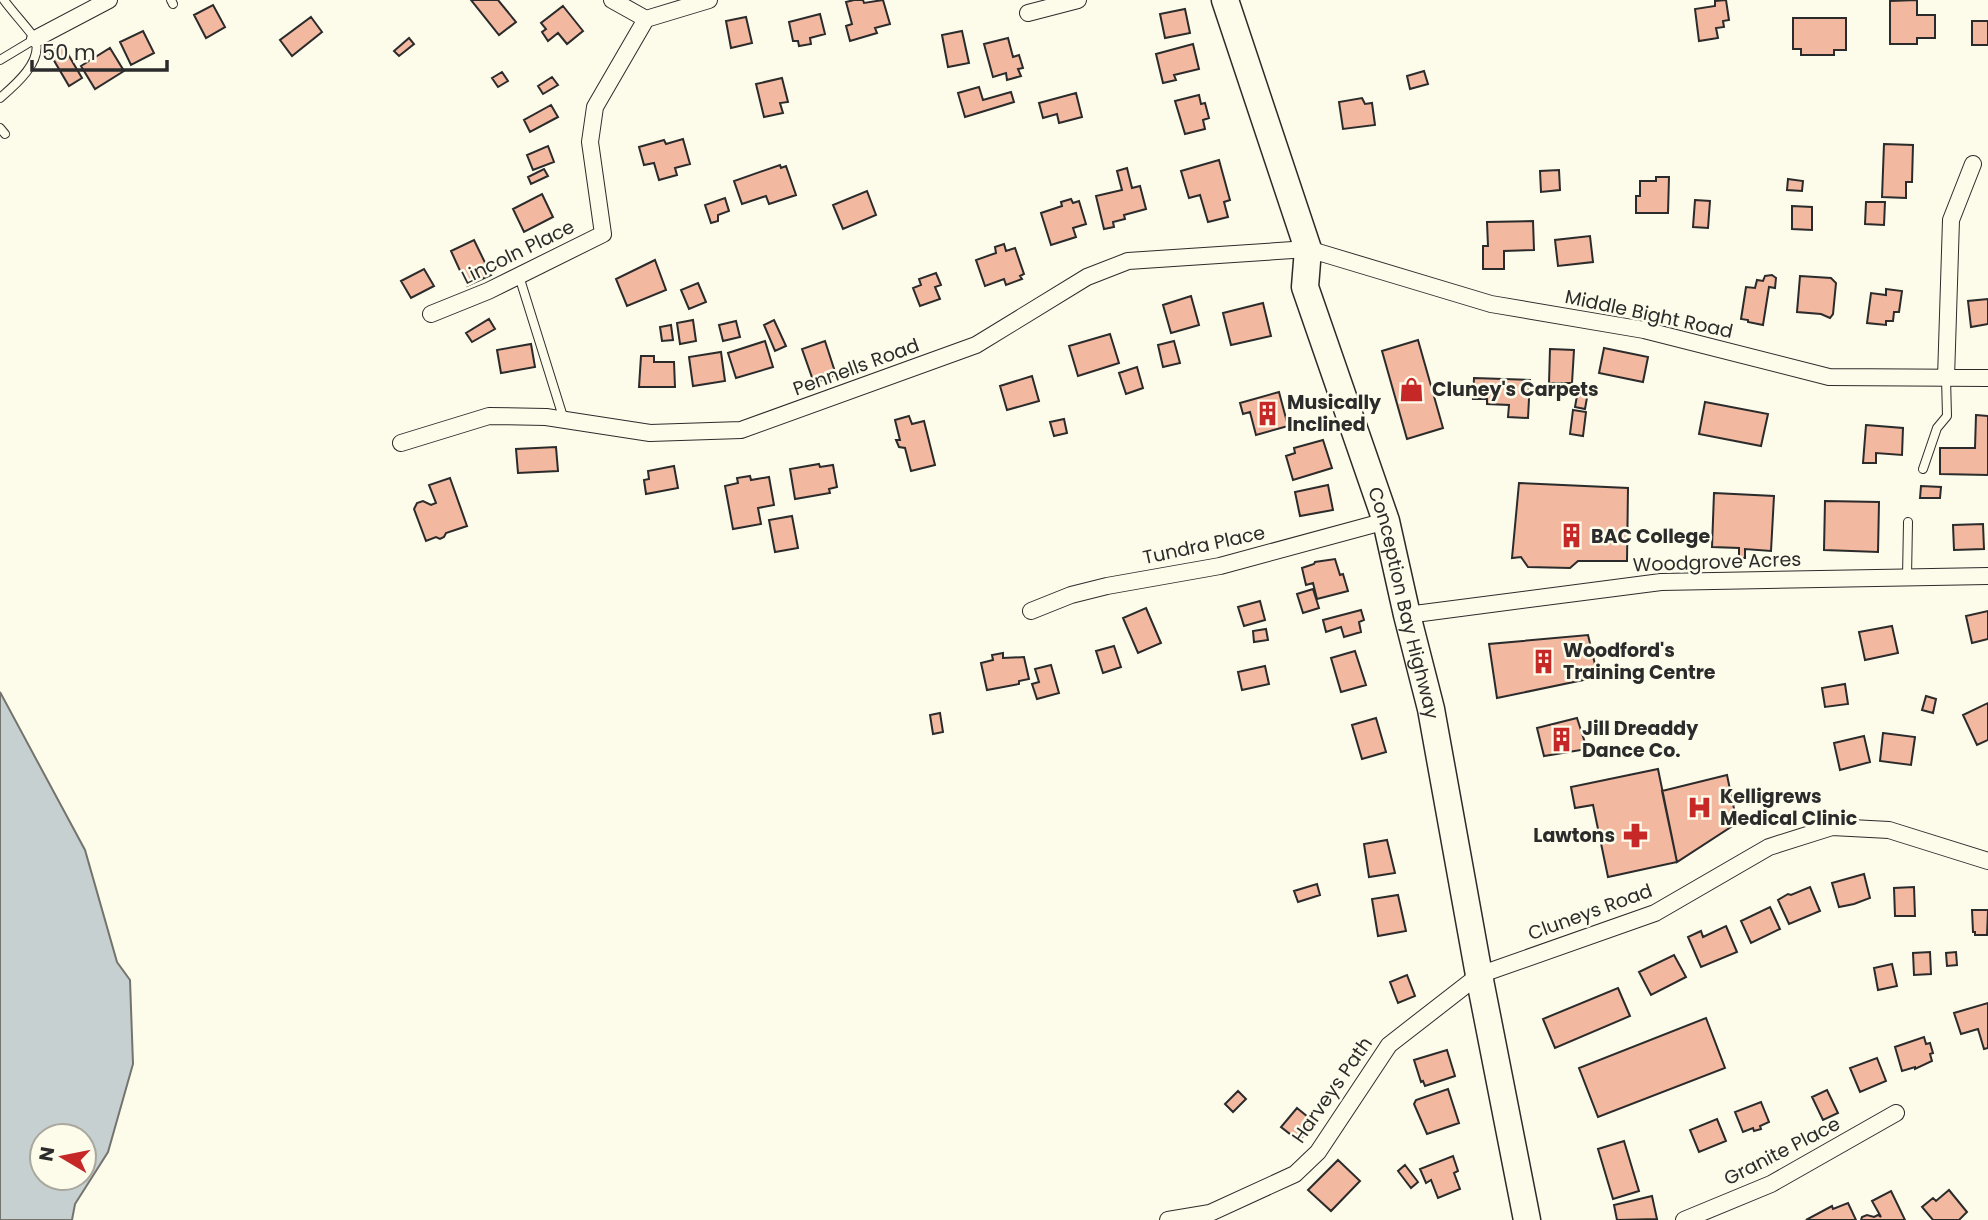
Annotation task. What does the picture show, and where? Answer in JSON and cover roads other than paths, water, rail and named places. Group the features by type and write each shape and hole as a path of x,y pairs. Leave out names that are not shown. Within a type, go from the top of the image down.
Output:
{"main road":[{"name":"Conception Bay Highway","path":"1226,0 1308,249 1305,287 1386,521 1431,709 1527,1220"}],"street":[{"path":"35,39 109,0"},
{"path":"612,0 646,19 709,0"},
{"path":"1028,13 1078,0"},
{"name":"Lincoln Place","path":"431,314 519,276 603,234 590,142 595,107 646,19"},
{"path":"1946,378 1951,220 1973,164"},
{"name":"Middle Bight Road","path":"1308,249 1491,304 1644,330 1829,377 1988,378"},
{"name":"Pennells Road","path":"401,443 489,416 546,417 650,433 741,430 976,345 1087,277 1128,261 1308,249"},
{"name":"Tundra Place","path":"1031,611 1071,595 1220,566 1386,521"},
{"name":"Woodgrove Acres","path":"1407,615 1661,582 1988,576"},
{"name":"Cluneys Road","path":"1479,975 1655,913 1769,847 1832,827 1889,830 1988,862"},
{"name":"Harveys Path","path":"1168,1220 1210,1213 1295,1174 1318,1152 1389,1045 1479,975"},
{"name":"Granite Place","path":"1684,1220 1770,1185 1896,1113"}],"lane":[{"path":"0,98 24,77 36,54 35,39 4,0"},
{"path":"0,60 35,39"},
{"path":"519,276 564,420"},
{"path":"1923,469 1937,428 1947,416 1946,378"},
{"path":"1907,577 1908,523"}],"place":[{"name":"Cluney's Carpets","path":"1412,389"},
{"name":"Musically Inclined","path":"1267,413"},
{"name":"BAC College","path":"1571,536"},
{"name":"Woodford's Training Centre","path":"1543,661"},
{"name":"Jill Dreaddy Dance Co.","path":"1562,739"},
{"name":"Kelligrews Medical Clinic","path":"1700,807"},
{"name":"Lawtons","path":"1635,835"}]}
